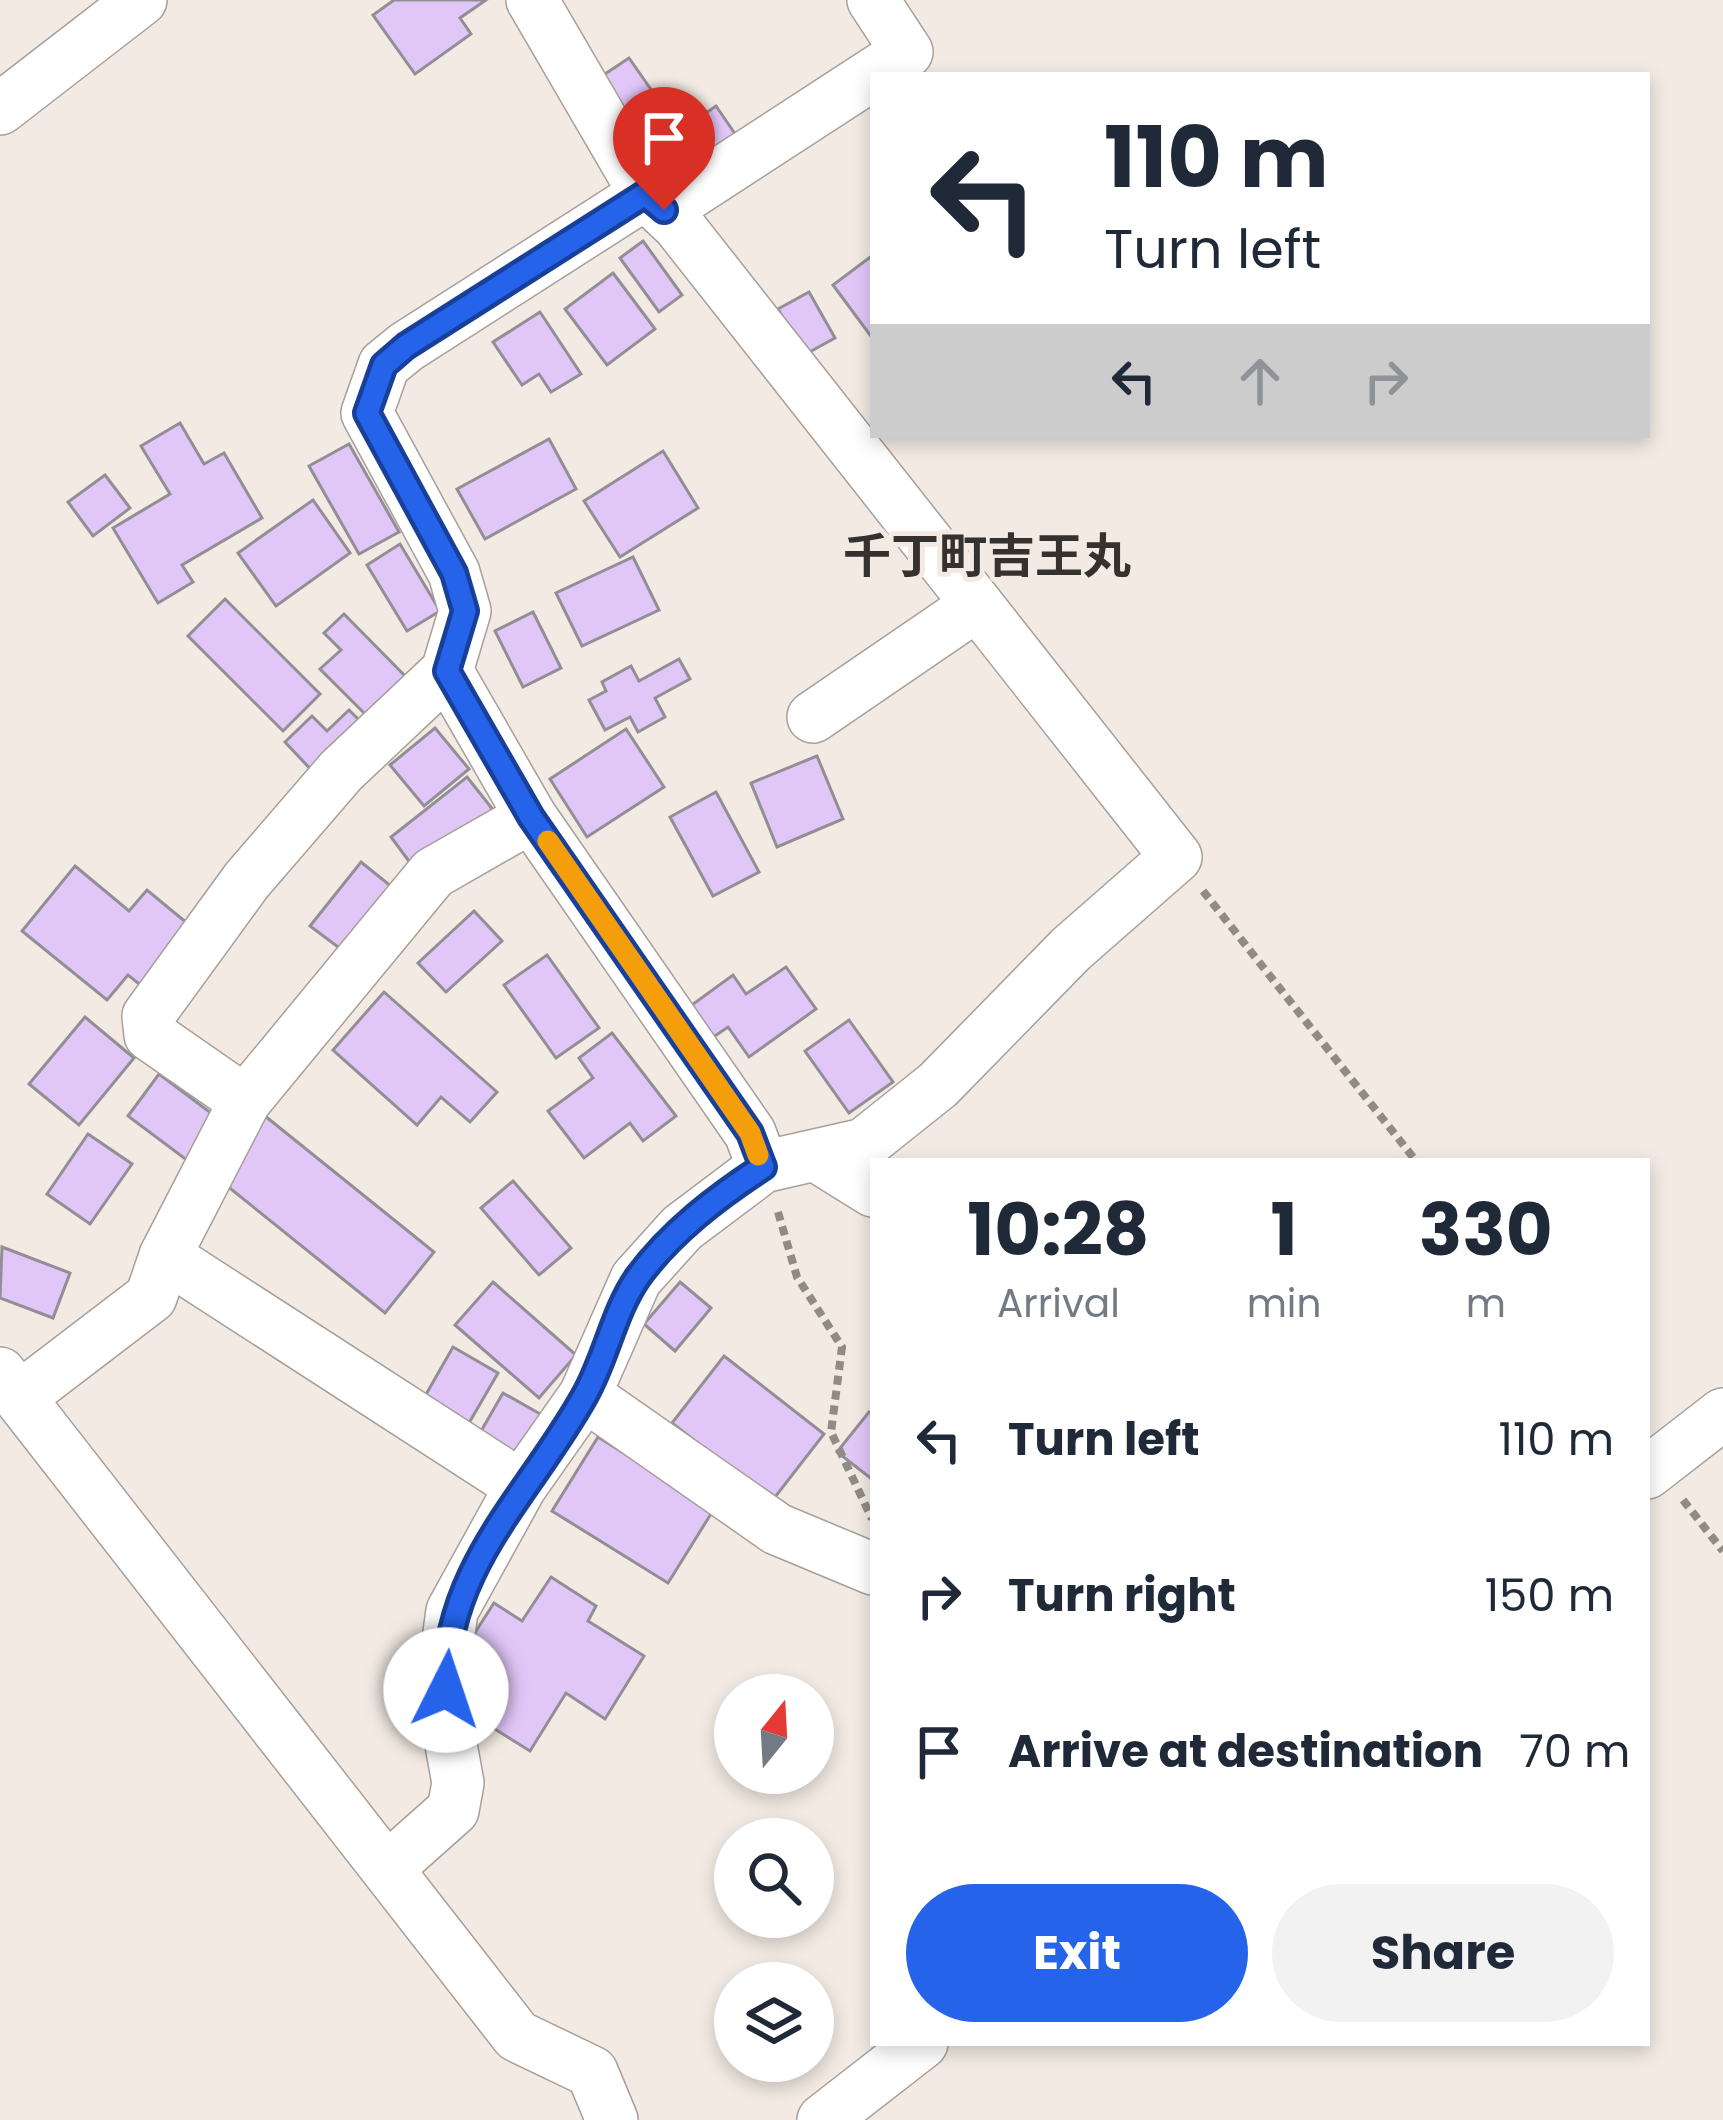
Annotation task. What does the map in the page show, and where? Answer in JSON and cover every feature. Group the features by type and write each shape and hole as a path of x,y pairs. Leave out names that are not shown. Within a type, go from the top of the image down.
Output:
{"street":[{"path":"0,109 141,0"},
{"path":"389,1867 453,1810 458,1783 446,1717 445,1662 452,1611 521,1486 585,1395 636,1279 682,1228 763,1167 820,1158 864,1144 938,1085 1071,949 1176,857 655,202 532,0"},
{"path":"873,0 907,52 873,72"},
{"path":"245,1101 150,1035 148,1016 247,880 341,771 447,671 465,611 454,573 367,413 384,365 870,74"},
{"path":"813,717 977,605"},
{"path":"447,671 531,817 750,1133 763,1167"},
{"path":"531,817 433,873 245,1101 165,1256 151,1297 10,1385 517,2036 592,2072 612,2120"},
{"path":"820,1158 870,1189"},
{"path":"165,1256 521,1486"},
{"path":"585,1395 777,1528 836,1558 870,1568"},
{"path":"1652,1469 1723,1414"},
{"path":"823,2120 918,2046"}],"path":[{"path":"1176,857 1414,1158"},
{"path":"763,1167 797,1277 842,1347 831,1432 870,1514"},
{"path":"1652,1469 1723,1551"}],"building":[{"path":"394,0 486,0 460,18 471,34 415,74 373,15"},
{"path":"629,58 680,131 716,106 742,144 677,189 599,78"},
{"path":"643,241 682,295 659,312 620,258"},
{"path":"870,257 870,335 833,285"},
{"path":"613,273 655,329 607,365 565,309"},
{"path":"809,292 835,338 804,355 778,309"},
{"path":"540,312 581,374 551,392 539,374 522,385 493,342"},
{"path":"180,423 204,464 224,453 262,518 182,565 193,582 158,603 113,528 170,494 141,446"},
{"path":"549,439 576,489 485,539 457,489"},
{"path":"349,444 399,532 359,554 309,466"},
{"path":"663,451 698,508 620,557 584,501"},
{"path":"105,475 130,508 93,536 68,502"},
{"path":"313,500 350,553 276,606 238,553"},
{"path":"400,544 440,611 407,631 367,565"},
{"path":"633,557 659,610 582,646 556,593"},
{"path":"225,599 320,694 283,731 188,636"},
{"path":"533,612 561,668 523,687 495,631"},
{"path":"344,614 411,682 372,721 320,669 341,650 324,633"},
{"path":"679,659 690,679 655,698 665,717 638,732 630,717 605,730 589,700 606,691 602,682 631,666 639,681"},
{"path":"349,710 366,727 316,775 285,742 312,716 327,731"},
{"path":"435,728 469,769 424,806 390,765"},
{"path":"626,729 664,787 587,837 550,779"},
{"path":"817,756 843,819 777,847 751,783"},
{"path":"467,777 494,811 417,872 391,837"},
{"path":"716,792 759,872 713,896 670,817"},
{"path":"361,862 392,887 342,950 310,926"},
{"path":"75,866 129,911 147,890 193,928 143,987 128,975 107,1000 22,931"},
{"path":"474,911 502,941 446,992 418,963"},
{"path":"547,955 599,1028 556,1058 504,985"},
{"path":"786,967 816,1009 749,1057 728,1027 712,1038 689,1007 733,975 746,994"},
{"path":"384,992 497,1092 470,1122 441,1097 417,1125 333,1050"},
{"path":"85,1017 134,1058 79,1125 29,1084"},
{"path":"849,1020 893,1082 849,1113 805,1051"},
{"path":"612,1033 676,1116 643,1141 630,1123 584,1158 548,1111 593,1078 579,1058"},
{"path":"159,1074 219,1119 188,1161 128,1116"},
{"path":"265,1116 434,1252 385,1313 216,1177"},
{"path":"88,1134 132,1164 90,1224 47,1194"},
{"path":"513,1181 571,1248 539,1275 481,1208"},
{"path":"2,1247 70,1273 53,1318 0,1298"},
{"path":"493,1282 576,1355 539,1398 455,1325"},
{"path":"680,1282 711,1308 675,1351 644,1324"},
{"path":"453,1347 498,1373 469,1423 424,1398"},
{"path":"724,1356 824,1434 772,1501 672,1423"},
{"path":"503,1393 542,1415 519,1456 480,1433"},
{"path":"869,1412 870,1413 870,1478 837,1452"},
{"path":"598,1437 714,1509 668,1583 552,1511"},
{"path":"551,1577 596,1606 588,1621 644,1656 605,1719 566,1693 530,1751 458,1706 488,1659 467,1645 494,1603 522,1621"}],"slow traffic":[{"path":"548,841 750,1133 758,1155"}],"district":[{"name":"千丁町吉王丸","path":"987,556"}],"route":[{"path":"446,1690 452,1611 521,1486 585,1395 636,1279 682,1228 763,1167 750,1133 531,817 447,671 465,611 454,573 367,413 384,365 406,346 645,194 664,210"}]}
